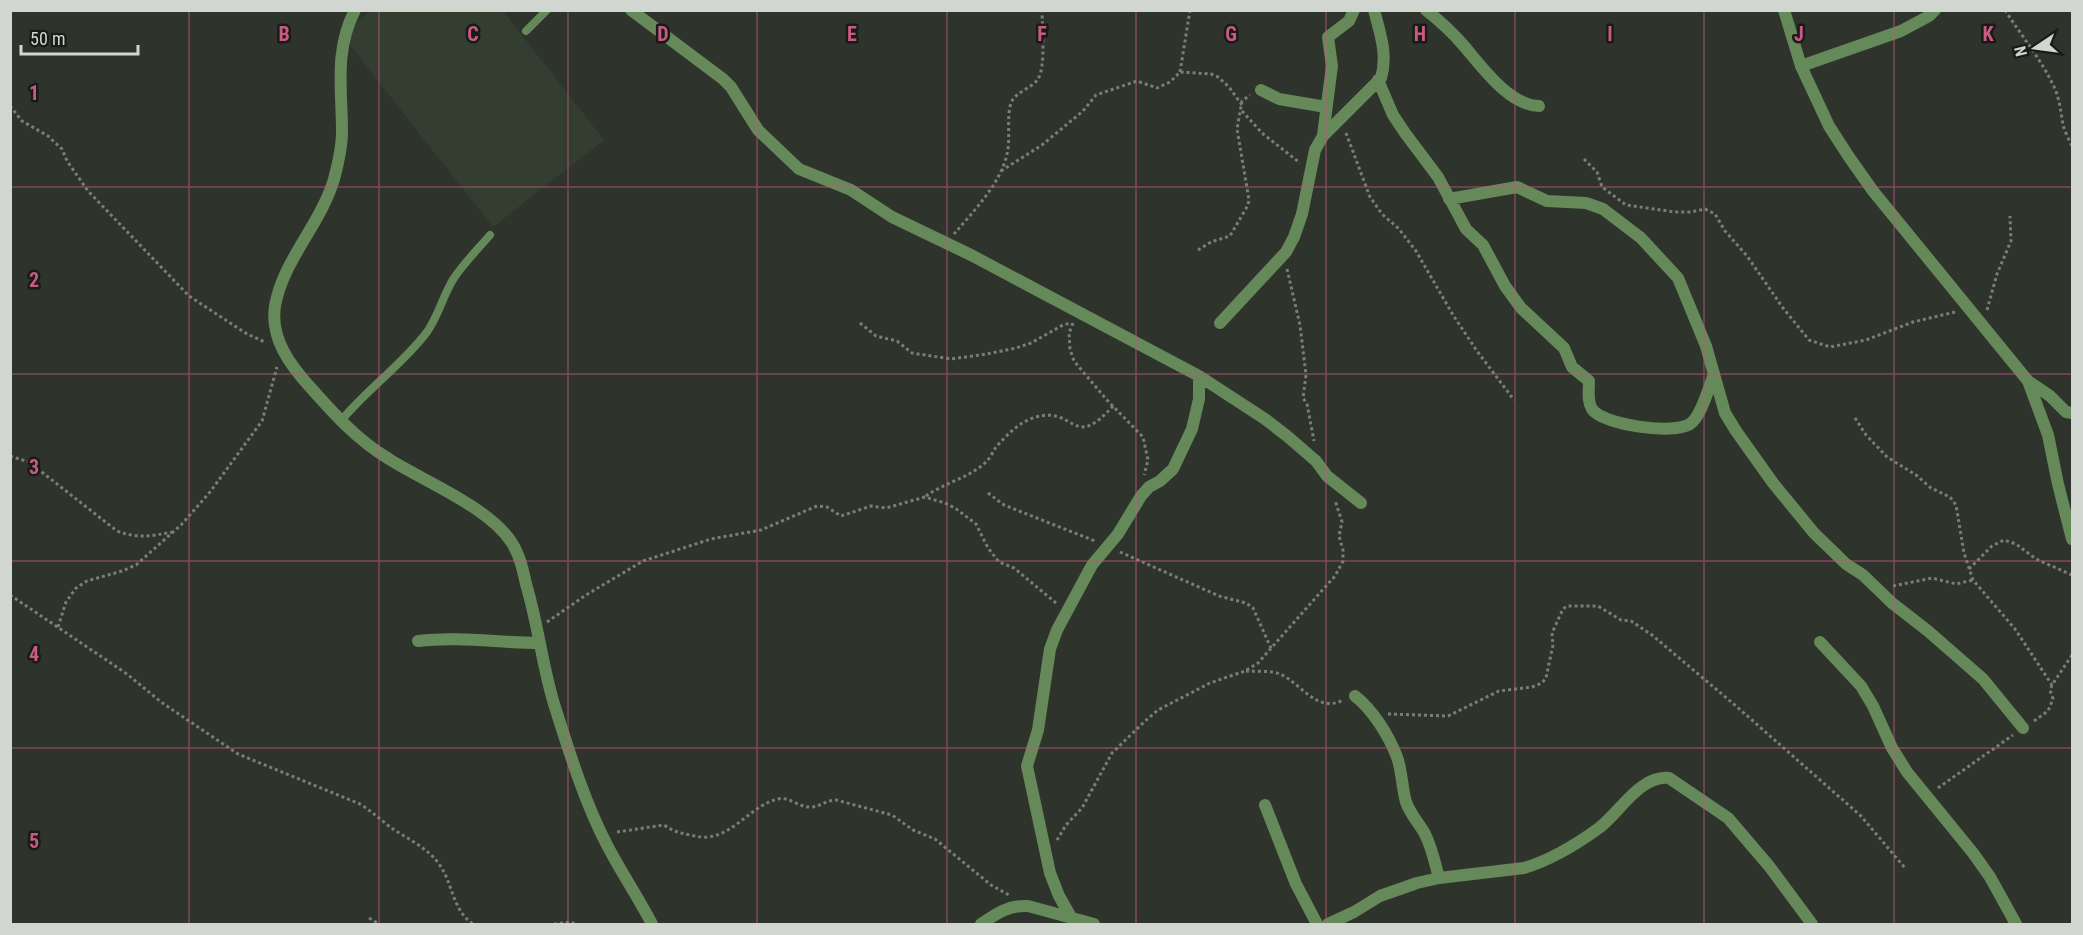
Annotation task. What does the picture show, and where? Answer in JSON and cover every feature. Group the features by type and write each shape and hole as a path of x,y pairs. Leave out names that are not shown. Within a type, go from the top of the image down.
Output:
{"street":[{"path":"355,10 348,25 341,62 339,92 342,133 337,166 328,197 280,289 275,308 276,329 282,350 292,368 340,422 388,459 467,504 500,528 512,544 520,560 538,628 544,671 598,826 652,924"},
{"path":"631,10 723,79 758,130 799,169 851,189 892,217 1169,358 1265,419 1316,461 1327,476 1361,503"},
{"path":"1323,136 1332,66 1328,37 1349,21 1354,10"},
{"path":"1220,323 1286,252 1302,214 1315,150 1323,136 1340,117 1378,80 1384,66 1384,50 1374,10"},
{"path":"1426,10 1462,44 1490,77 1517,99 1529,106 1539,106"},
{"path":"1784,10 1801,66 1829,126 1873,191 2028,381 2050,396 2066,412 2073,413"},
{"path":"1801,66 1901,31 1929,16 1935,10"},
{"path":"1378,80 1393,115 1438,177 1466,230 1483,245 1496,272 1521,308 1554,337 1568,353 1572,367 1589,381 1589,401 1593,411 1600,416 1639,426 1680,429 1692,424 1701,409 1714,374"},
{"path":"1261,90 1279,99 1326,107"},
{"path":"1449,199 1517,187 1547,201 1586,203 1603,208 1618,218 1654,250 1678,278 1706,346 1725,413 1773,483 1814,533 1846,564 1863,575 1892,603 1983,679 2023,728"},
{"path":"1073,922 1059,896 1048,861 1027,766 1038,730 1050,650 1092,565 1108,547 1146,491 1169,474 1189,436 1199,399 1199,376"},
{"path":"2028,381 2048,435 2073,539"},
{"path":"418,641 449,638 496,643 540,643"},
{"path":"1820,642 1861,686 1892,748 1907,772 1973,853 1990,877 2016,924"},
{"path":"1355,696 1370,712 1397,757 1406,803 1426,837 1439,878"},
{"path":"1328,924 1380,896 1439,878 1533,865 1579,842 1599,827 1648,782 1660,777 1669,778 1728,818 1769,866 1812,924"},
{"path":"1264,805 1296,884 1317,924"},
{"path":"981,924 998,913 1018,905 1028,906 1073,922 1094,924"}],"lane":[{"path":"526,31 547,10"},
{"path":"340,422 426,333 453,279 490,236"}],"path":[{"path":"946,243 981,202 1001,171 1007,154 1011,102 1038,78 1041,68 1042,10"},
{"path":"1001,171 1042,145 1083,111 1096,96 1137,81 1150,87 1164,87 1180,72 1190,10"},
{"path":"2005,10 2024,41 2035,52 2055,90 2064,128 2073,146"},
{"path":"1180,72 1211,74 1218,77 1242,105"},
{"path":"1198,250 1211,242 1230,236 1248,205 1237,122 1242,111 1242,101 1252,93 1261,90"},
{"path":"10,106 22,121 48,136 62,149 67,161 88,191 189,296 248,334 282,350 262,421 210,492 174,531 136,565 87,581 76,588 66,602 58,627"},
{"path":"1242,111 1262,134 1311,172"},
{"path":"1340,117 1370,197 1382,214 1399,229 1416,251 1453,315 1514,400"},
{"path":"1584,159 1597,172 1602,187 1626,205 1676,212 1705,209 1715,214 1725,231 1747,256 1783,308 1809,340 1830,347 1866,340 1912,322 1968,309"},
{"path":"1982,326 1997,274 2011,241 2010,216"},
{"path":"1286,252 1289,283 1300,325 1306,375 1303,398 1307,404 1316,446 1316,461"},
{"path":"860,323 876,336 897,341 912,353 951,359 987,354 1031,343 1063,325 1073,323 1083,315"},
{"path":"1073,323 1069,333 1074,362 1143,437 1148,460 1144,476 1146,491"},
{"path":"538,628 586,595 643,561 711,539 762,530 817,506 827,507 841,516 871,506 886,508 925,497 938,488 956,482 986,462 996,448 1022,423 1038,416 1056,415 1078,427 1090,427 1113,406"},
{"path":"1855,418 1866,435 1887,457 1916,475 1931,488 1950,497 1956,505 1964,553 1972,580 2015,629 2052,685"},
{"path":"10,456 29,462 117,531 131,536 149,537 174,531"},
{"path":"988,493 1004,505 1043,522 1067,529 1219,596 1246,603 1253,608 1271,648"},
{"path":"925,497 945,503 967,517 976,525 988,548 999,562 1014,568 1067,612"},
{"path":"1048,861 1066,825 1082,808 1108,760 1126,739 1158,710 1210,683 1245,671 1258,663 1335,576 1343,561 1343,550 1339,536 1342,522 1334,498"},
{"path":"1969,569 1992,546 2004,540 2016,544 2036,559 2073,575"},
{"path":"1879,590 1932,578 1956,584 1972,580"},
{"path":"10,595 127,674 161,702 238,754 360,804 374,813 430,854 439,864 456,905 466,920 473,924"},
{"path":"1370,712 1448,716 1499,691 1532,687 1542,683 1546,678 1552,633 1563,609 1573,606 1598,606 1621,620 1631,621 1652,635 1736,706 1861,816 1905,868"},
{"path":"1245,671 1275,672 1321,702 1335,704 1349,696 1355,696"},
{"path":"598,826 619,833 664,825 678,833 705,837 724,833 750,813 778,799 806,807 814,807 829,800 836,800 851,806 892,815 913,830 935,839 991,885 1011,896"},
{"path":"369,918 379,924"},
{"path":"554,924 571,922 575,924"}],"shaded area":[{"path":"370,11 503,11 604,140 493,227 341,34"}]}
